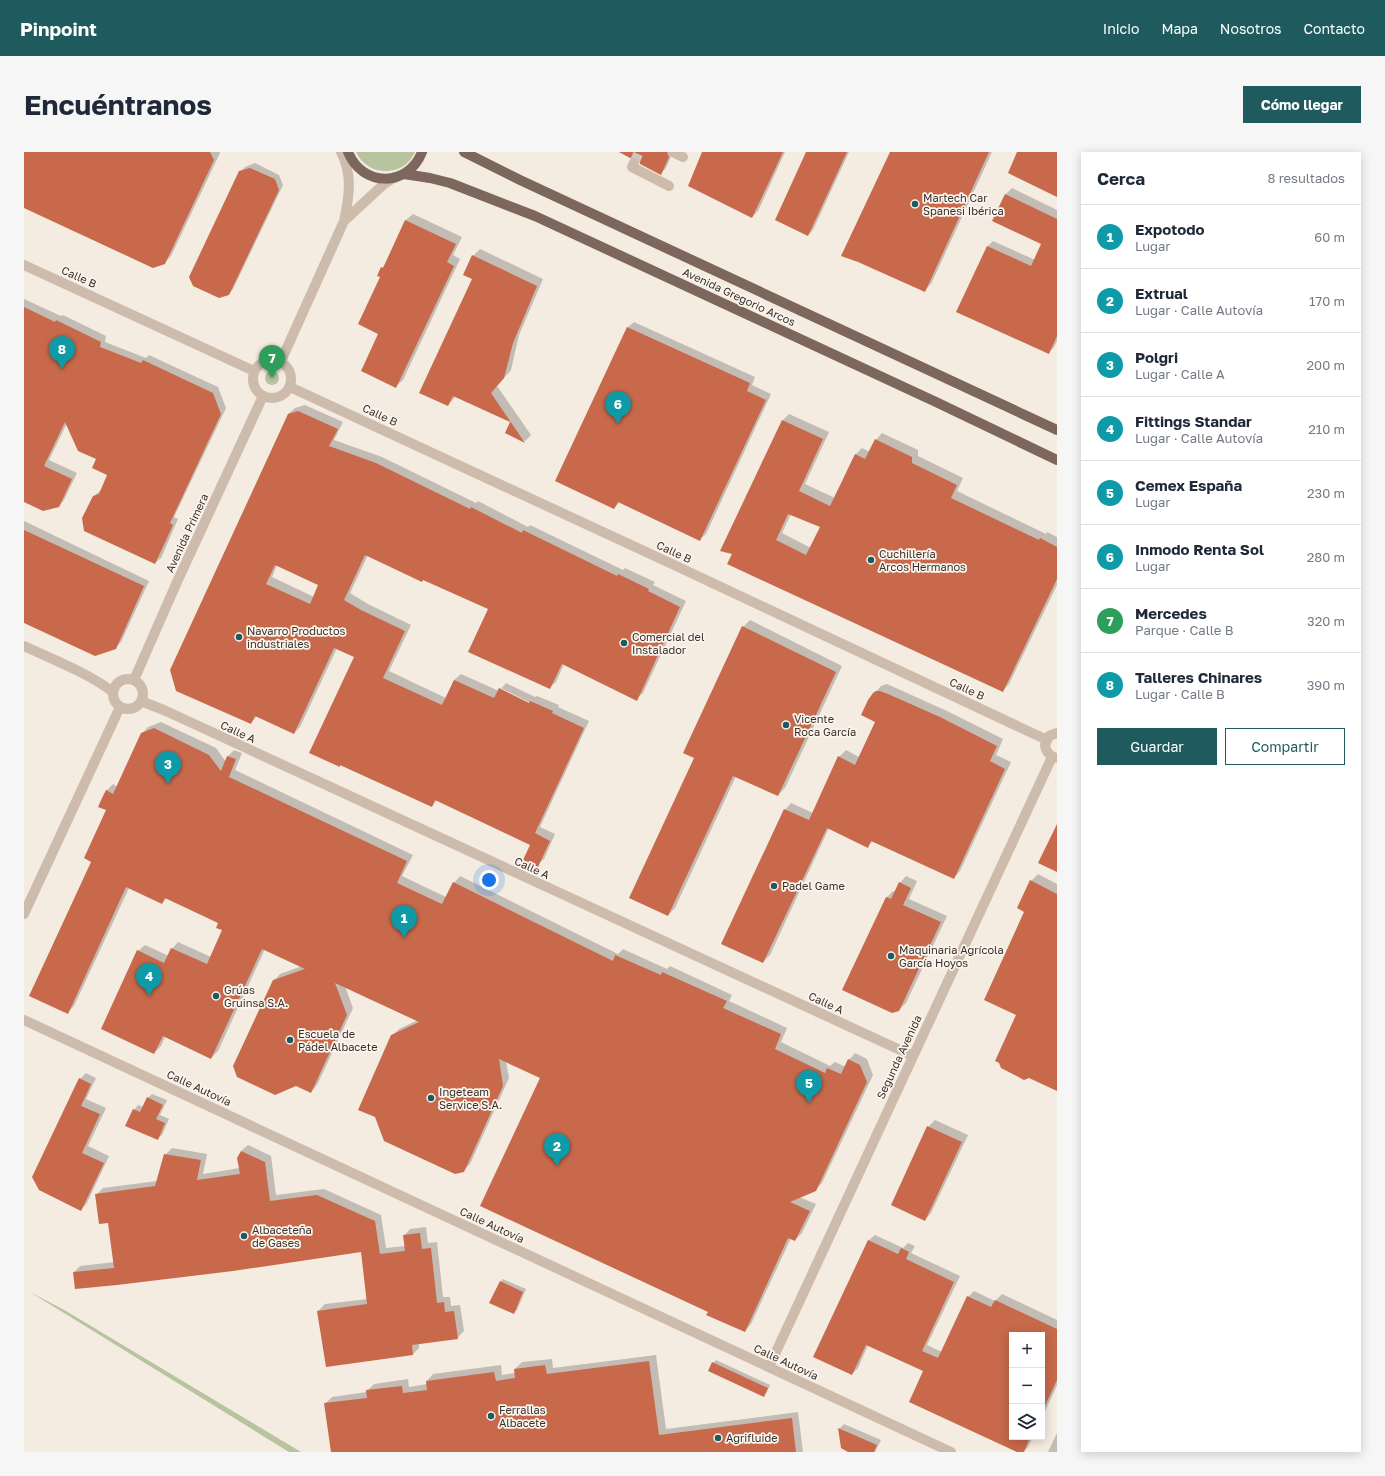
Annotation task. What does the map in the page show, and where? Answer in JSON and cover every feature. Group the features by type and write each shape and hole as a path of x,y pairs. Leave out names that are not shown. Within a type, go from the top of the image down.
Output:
{"main road":[{"path":"399,176 416,164 422,152"},
{"name":"Avenida Gregorio Arcos","path":"464,152 520,180 1057,430"},
{"name":"Avenida Gregorio Arcos","path":"349,156 359,170 370,176 383,179 399,176 436,179 535,216 1057,460"}],"street":[{"path":"341,152 345,159 349,173"},
{"path":"673,152 683,157"},
{"path":"280,361 344,221 348,201 349,156"},
{"path":"634,163 632,167 670,186"},
{"path":"344,221 384,184 399,176"},
{"name":"Calle B","path":"24,265 254,371"},
{"path":"271,360 280,361 287,366 290,371 292,378 290,387 280,397 272,398 263,396 254,386 254,371 262,362 271,360"},
{"name":"Calle B","path":"290,387 1047,740"},
{"name":"Avenida Primera","path":"134,680 174,589 263,396"},
{"path":"24,646 85,674 100,682 113,692"},
{"path":"129,679 134,680 142,689 143,695 141,701 138,705 129,709 120,707 114,701 114,688 120,681 129,679"},
{"name":"Calle A","path":"141,701 166,711 913,1056"},
{"path":"24,914 120,707"},
{"path":"1054,757 1046,749 1047,740 1049,736 1057,733"},
{"name":"Segunda Avenida","path":"769,1367 1054,757"},
{"name":"Calle Autovía","path":"24,1020 951,1452"}],"green space":[{"path":"356,152 415,152 410,160 403,166 394,170 386,171 377,170 368,166 361,160"},
{"path":"272,371 277,373 279,378 277,383 272,385 267,383 265,378 267,373"},
{"path":"30,1292 66,1311 301,1452 289,1452"}],"building":[{"path":"24,152 210,152 214,160 165,264 153,268 24,208"},
{"path":"619,152 667,152 669,157 661,175 640,164 640,160 637,157 630,158"},
{"path":"702,152 783,152 752,218 688,186"},
{"path":"806,152 847,152 808,236 775,220"},
{"name":"Martech Car Spanesi Ibérica","path":"890,152 989,152 925,292 841,256"},
{"path":"1017,152 1057,152 1057,197 1008,173"},
{"path":"250,168 275,179 279,190 229,295 219,298 193,286 189,277 239,171"},
{"path":"1005,194 1057,219 1057,336 1049,354 956,312 987,246 1031,266 1041,244 992,221"},
{"path":"405,220 456,244 447,262 454,266 396,388 361,371 378,334 358,324 380,277 377,276 381,267 383,268"},
{"path":"472,255 537,286 513,343 504,378 491,393 525,443 505,433 510,422 453,396 448,406 419,393 472,279 463,275"},
{"path":"24,307 55,322 56,320 101,342 100,347 141,363 143,360 213,393 221,414 170,523 173,525 155,564 84,531 82,518 93,496 99,494 107,475 92,468 96,459 78,451 65,422 44,466 72,479 59,507 43,511 24,502"},
{"path":"627,327 750,383 747,391 766,400 700,541 618,502 614,509 555,481"},
{"path":"298,411 338,429 329,446 376,463 470,509 471,507 522,533 523,530 617,576 618,574 649,589 648,591 680,607 637,701 562,664 550,689 468,652 488,609 423,580 422,582 365,555 344,600 361,610 405,631 383,678 442,705 454,680 494,698 499,688 529,703 530,701 553,711 552,713 584,728 535,833 550,841 538,867 523,860 530,845 435,800 432,807 340,765 340,767 309,753 354,657 334,648 294,734 255,716 251,724 176,691 170,670 288,414","holes":["275,565 318,585 310,604 266,584"]},
{"name":"Cuchillería Arcos Hermanos","path":"782,420 823,439 799,491 830,506 855,454 865,459 875,439 912,457 912,463 957,485 951,498 1057,547 1057,579 1003,692 727,564 732,554 720,551","holes":["788,514 820,527 806,555 776,540"]},
{"path":"24,530 144,586 116,649 95,656 24,623"},
{"path":"742,626 836,672 778,796 733,776 668,916 629,898 694,758 683,753"},
{"path":"876,691 888,694 940,717 997,746 990,761 1005,769 954,879 871,841 868,848 827,828 763,963 721,944 784,809 809,820 838,756 855,765 875,722 861,715 868,700"},
{"path":"154,728 209,755 221,771 227,756 236,759 229,777 407,861 397,883 442,904 453,882 613,961 615,955 661,975 662,972 727,1001 723,1008 781,1034 775,1049 825,1073 827,1068 841,1074 848,1059 860,1065 867,1082 816,1191 790,1202 810,1211 795,1241 788,1238 745,1332 706,1315 708,1312 480,1206 540,1078 499,1059 503,1086 464,1172 455,1174 384,1141 375,1117 358,1110 391,1035 419,1022 335,983 347,1015 311,1093 296,1086 275,1095 237,1077 233,1066 273,980 305,969 262,949 211,1059 163,1036 154,1054 101,1029 137,950 164,963 171,948 207,964 222,930 216,928 218,923 165,898 162,904 126,887 68,1014 29,996 91,862 84,858 106,810 98,807 102,798 106,790 113,794 141,733"},
{"path":"1057,824 1057,872 1038,863"},
{"path":"1030,880 1057,894 1057,1091 1029,1078 1024,1080 1001,1068 999,1063 995,1061 1016,1015 984,1000 1024,912 1017,908"},
{"name":"Maquinaria Agrícola García Hoyos","path":"899,882 911,888 903,905 941,922 899,1011 892,1013 842,990 886,897 891,899"},
{"path":"79,1078 91,1084 81,1106 100,1114 82,1153 104,1163 81,1211 39,1190 32,1177"},
{"path":"147,1097 163,1105 156,1119 165,1123 158,1140 125,1126 133,1109 140,1112"},
{"path":"927,1126 962,1142 925,1221 891,1205"},
{"path":"241,1151 265,1162 270,1201 317,1195 375,1221 380,1254 405,1251 403,1235 420,1233 422,1249 431,1248 437,1303 444,1302 445,1312 454,1311 458,1339 412,1345 413,1355 326,1367 317,1311 367,1304 361,1252 233,1271 75,1289 73,1272 114,1268 108,1223 99,1224 95,1194 155,1186 164,1154 201,1160 197,1180 240,1174 237,1158"},
{"path":"868,1240 898,1254 901,1248 909,1252 906,1259 954,1282 922,1351 938,1358 967,1296 991,1307 995,1300 1057,1329 1057,1380 1045,1406 1045,1332 1009,1332 1009,1440 1029,1440 1024,1452 1017,1452 909,1402 923,1371 866,1345 852,1375 813,1357"},
{"path":"500,1281 523,1292 514,1314 489,1303"},
{"name":"Ferrallas Albacete","path":"649,1361 659,1435 792,1418 796,1452 331,1452 324,1403 367,1398 366,1390 402,1386 403,1393 427,1390 426,1381 494,1372 496,1381 515,1378 514,1369 545,1365 547,1374"},
{"path":"712,1362 768,1388 764,1397 708,1371"},
{"path":"838,1428 877,1445 874,1452 848,1452 841,1448"}],"tunnel":[{"path":"634,163 639,152"}],"place":[{"name":"Martech Car Spanesi Ibérica","path":"915,204"},
{"name":"Talleres Chinares","path":"62,369"},
{"name":"Mercedes","path":"272,378"},
{"name":"Inmodo Renta Sol","path":"618,424"},
{"name":"Cuchillería Arcos Hermanos","path":"871,560"},
{"name":"Navarro Productos industriales","path":"239,637"},
{"name":"Comercial del Instalador","path":"624,643"},
{"name":"Vicente Roca García","path":"786,725"},
{"name":"Polgri","path":"168,784"},
{"name":"Padel Game","path":"774,886"},
{"name":"Expotodo","path":"404,938"},
{"name":"Maquinaria Agrícola García Hoyos","path":"891,956"},
{"name":"Fittings Standar","path":"149,996"},
{"name":"Grúas Gruinsa S.A.","path":"216,996"},
{"name":"Escuela de Pádel Albacete","path":"290,1040"},
{"name":"Ingeteam Service S.A.","path":"431,1098"},
{"name":"Cemex España","path":"809,1103"},
{"name":"Extrual","path":"557,1166"},
{"name":"Albaceteña de Gases","path":"244,1236"},
{"name":"Ferrallas Albacete","path":"491,1416"},
{"name":"Agrifluide","path":"718,1438"}]}
